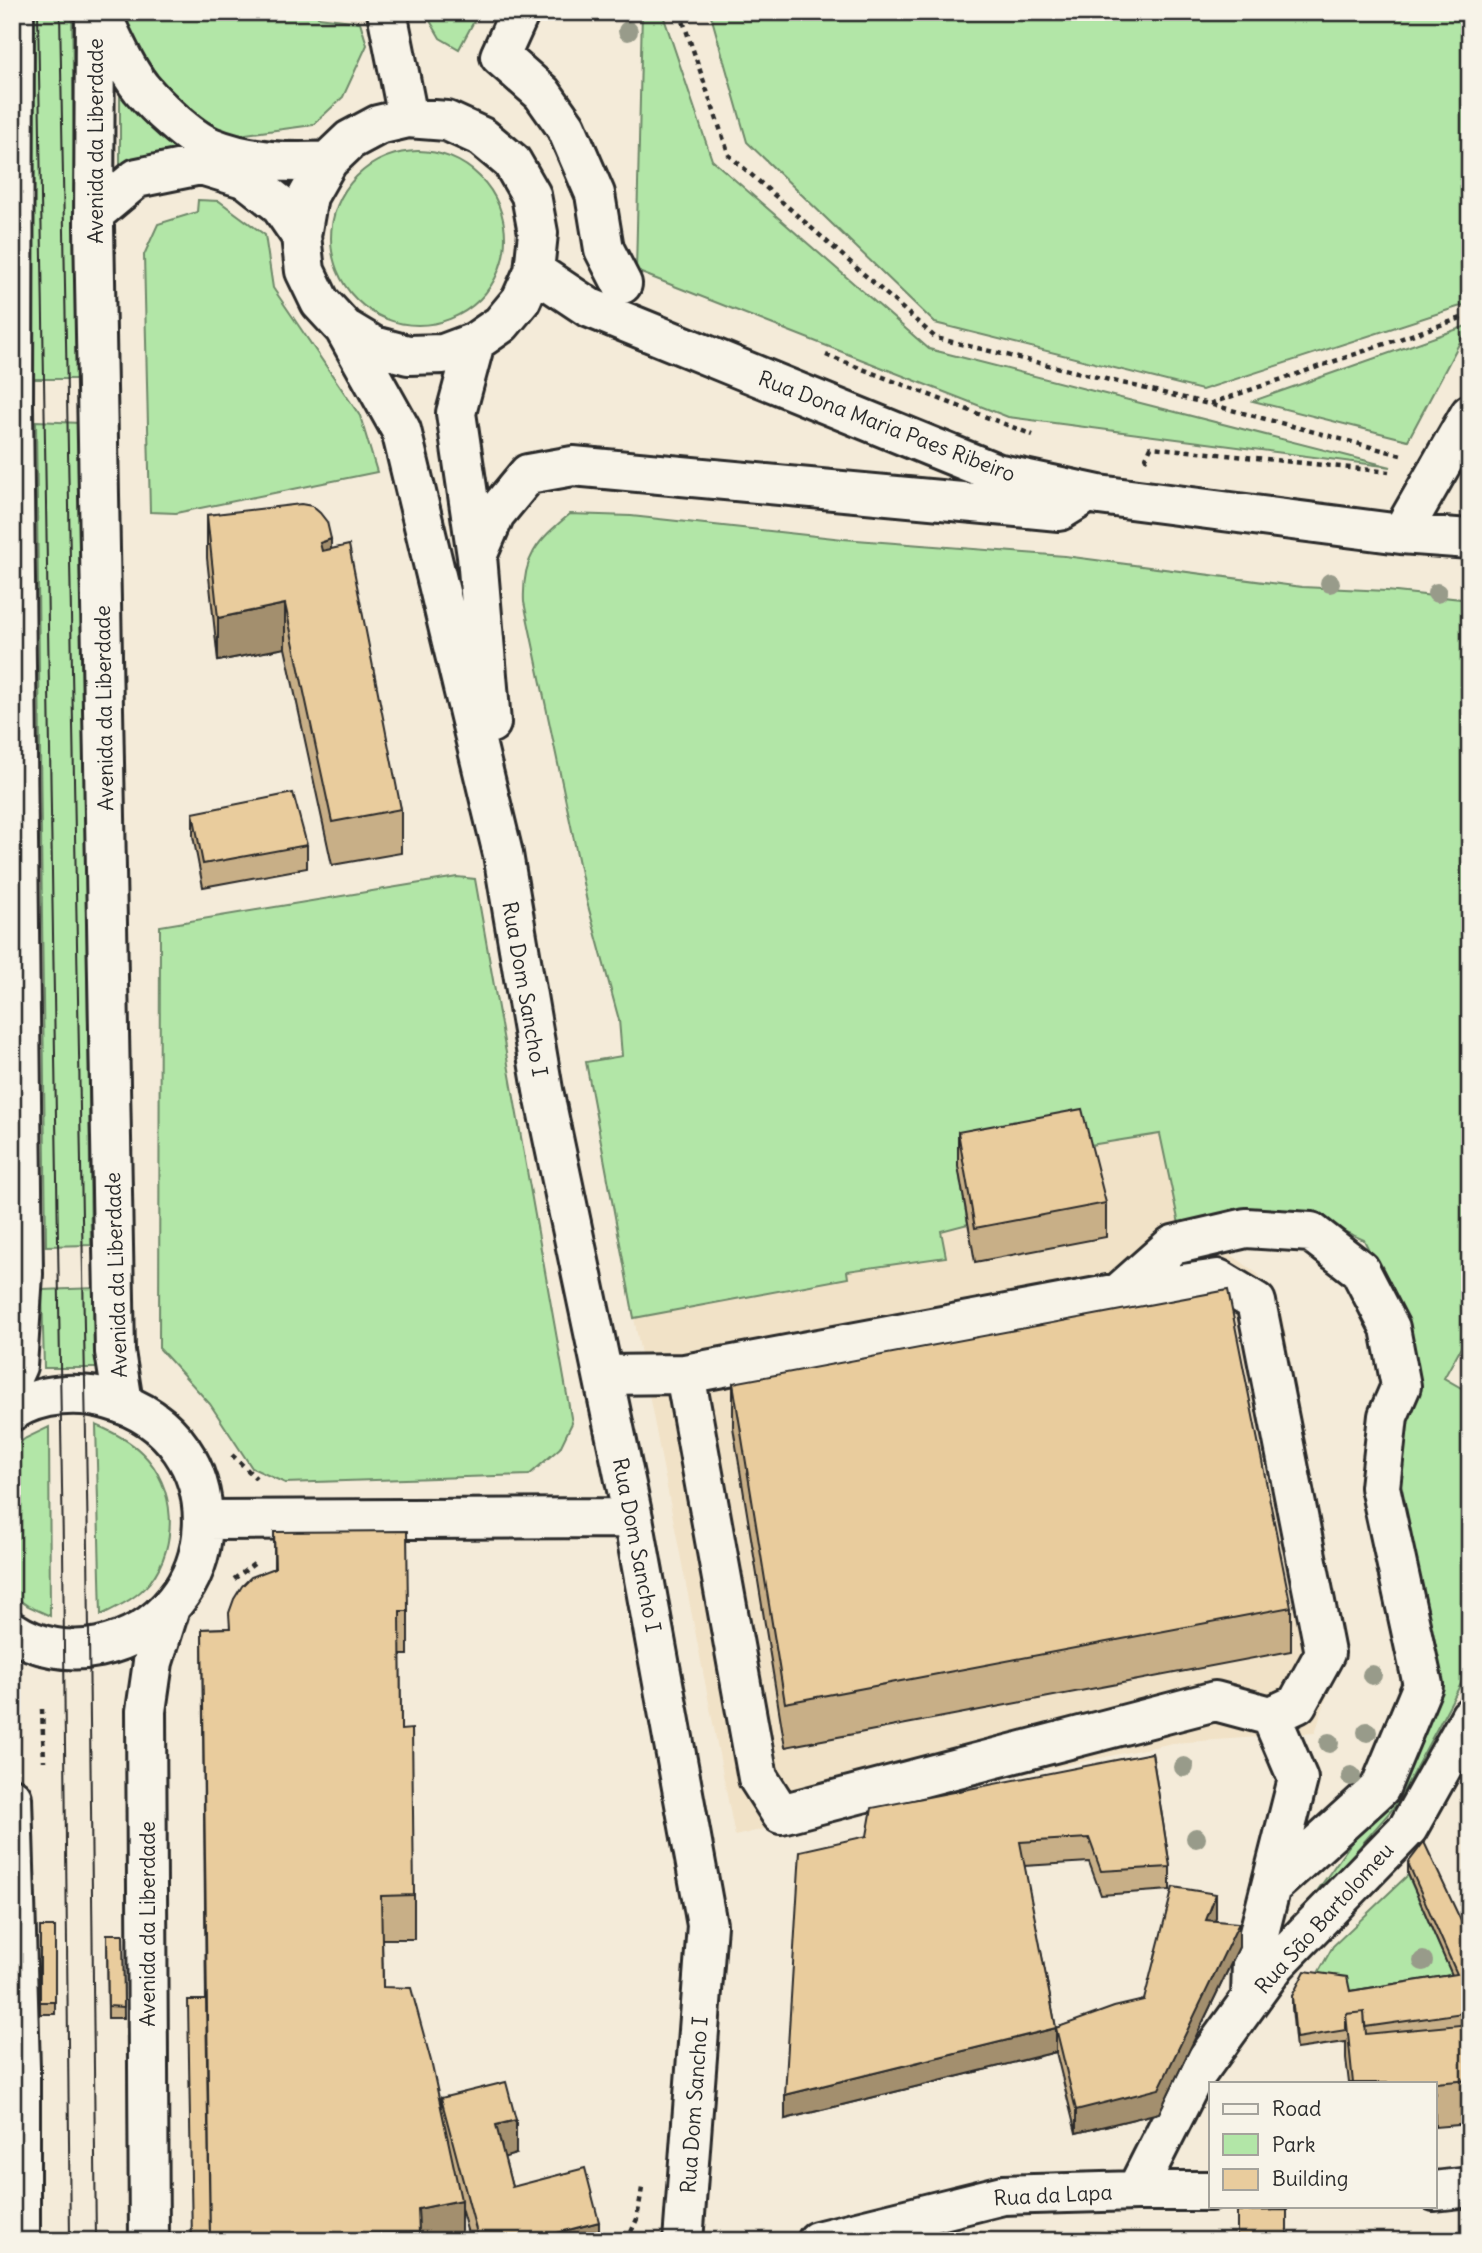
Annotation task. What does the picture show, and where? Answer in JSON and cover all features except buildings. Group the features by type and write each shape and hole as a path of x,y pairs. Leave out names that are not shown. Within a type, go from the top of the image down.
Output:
{"street":[{"path":"12,1377 17,1366 23,1274 14,433 14,12"},
{"path":"97,12 140,87 169,117 209,146 247,158 293,164 328,161"},
{"name":"Avenida da Liberdade","path":"97,12 94,214 116,1352 122,1403"},
{"path":"387,12 408,118"},
{"path":"520,12 500,56 542,93 566,127 595,194 604,249 622,284"},
{"name":"Rua Dom Sancho I","path":"344,328 374,346 408,355 443,354 475,342 501,324 521,300 534,271 538,233 531,195 512,162 482,136 447,121 408,118 378,125 350,140 328,161 308,197 300,236 306,271 320,302 344,328 401,430 503,854 542,1090 633,1518 707,1925 683,2241"},
{"path":"94,214 137,178 201,165 247,179 279,204 300,236"},
{"name":"Rua Dona Maria Paes Ribeiro","path":"534,271 588,307 996,473 1087,493 1401,534 1470,539"},
{"name":"Rua Dom Sancho I","path":"475,342 456,413 477,556 503,854"},
{"path":"1401,534 1470,414"},
{"path":"477,556 495,514 528,474 573,466 1059,511 1087,493"},
{"path":"1119,1293 1173,1245 1246,1228 1311,1232 1360,1270 1390,1328 1401,1385 1388,1416 1380,1487 1423,1685 1380,1788 1270,1887"},
{"path":"603,1375 685,1374 1119,1293 1218,1279 1256,1302 1325,1653 1297,1704 1271,1716 1215,1701 780,1814 758,1778 685,1374"},
{"path":"12,1411 42,1398 69,1394 96,1396 122,1403 155,1422 181,1449 198,1483 204,1520 200,1553 188,1584 169,1611 145,1630 118,1643 88,1649 62,1650 22,1638 12,1631"},
{"path":"204,1520 633,1518"},
{"name":"Avenida da Liberdade","path":"149,2241 146,1711 153,1661 169,1611"},
{"path":"1251,1998 1252,1961 1298,1779 1271,1716"},
{"name":"Rua São Bartolomeu","path":"1136,2191 1192,2080 1276,1964 1408,1828 1470,1717"},
{"path":"12,1798 20,2241"},
{"path":"1436,2191 1470,2187"},
{"name":"Rua da Lapa","path":"817,2241 1003,2194 1209,2191"}],"path":[{"path":"680,12 729,155 936,338 1209,404 1404,456"},
{"path":"1209,404 1470,315"},
{"path":"825,355 1041,437"},
{"path":"1463,376 1470,364"},
{"path":"1141,467 1151,447 1395,472"},
{"path":"233,1580 265,1556"},
{"path":"42,1709 44,1761"},
{"path":"627,2241 637,2219 644,2178"}],"shaded area":[{"path":"1160,1134 1179,1224 1207,1237 1258,1274 1280,1305 1344,1644 1315,1733 1173,1743 808,1818 735,1836 634,1318 848,1278 847,1271 946,1257 940,1231 964,1227 958,1166"}],"green space":[{"path":"30,12 72,12 78,379 34,379"},
{"path":"120,12 317,12 318,17 360,22 367,45 343,97 313,125 231,136 193,113 152,71 122,21"},
{"path":"425,12 479,12 459,49 440,38"},
{"path":"642,12 662,12 712,160 929,349 1391,467 1008,417 636,271"},
{"path":"710,12 1470,12 1470,303 1202,390 935,323 747,142"},
{"path":"120,68 196,150 120,182"},
{"path":"418,151 451,158 479,177 498,205 505,238 498,271 479,299 451,318 418,325 385,318 357,299 338,271 331,238 338,205 357,177 385,158"},
{"path":"198,200 219,201 265,235 273,288 360,416 377,472 176,513 150,512 144,255 158,224 197,212"},
{"path":"1469,325 1408,440 1253,401"},
{"path":"36,421 80,423 91,1245 46,1246"},
{"path":"570,514 631,516 843,539 1065,556 1302,587 1387,591 1470,600 1470,1331 1444,1378 1470,1393 1470,1667 1396,1805 1298,1918 1380,1802 1435,1673 1396,1494 1390,1293 1364,1240 1303,1213 1179,1224 1160,1134 958,1166 968,1224 941,1231 946,1257 847,1271 848,1278 634,1318 586,1062 622,1056 619,1020 587,902 524,602 526,573 534,551"},
{"path":"457,877 475,879 572,1423 560,1448 529,1475 285,1483 252,1468 210,1404 159,1348 160,926"},
{"path":"97,1288 97,1368 44,1368 42,1290"},
{"path":"96,1425 132,1444 153,1466 162,1482 170,1516 166,1551 150,1582 134,1597 101,1615"},
{"path":"49,1427 50,1616 12,1595 12,1448"},
{"path":"1408,1875 1457,1986 1350,2003 1312,1984 1333,1946"}],"tram line":[{"path":"38,12 63,1547 70,2241"},
{"path":"60,12 88,1547 96,2241"}]}
